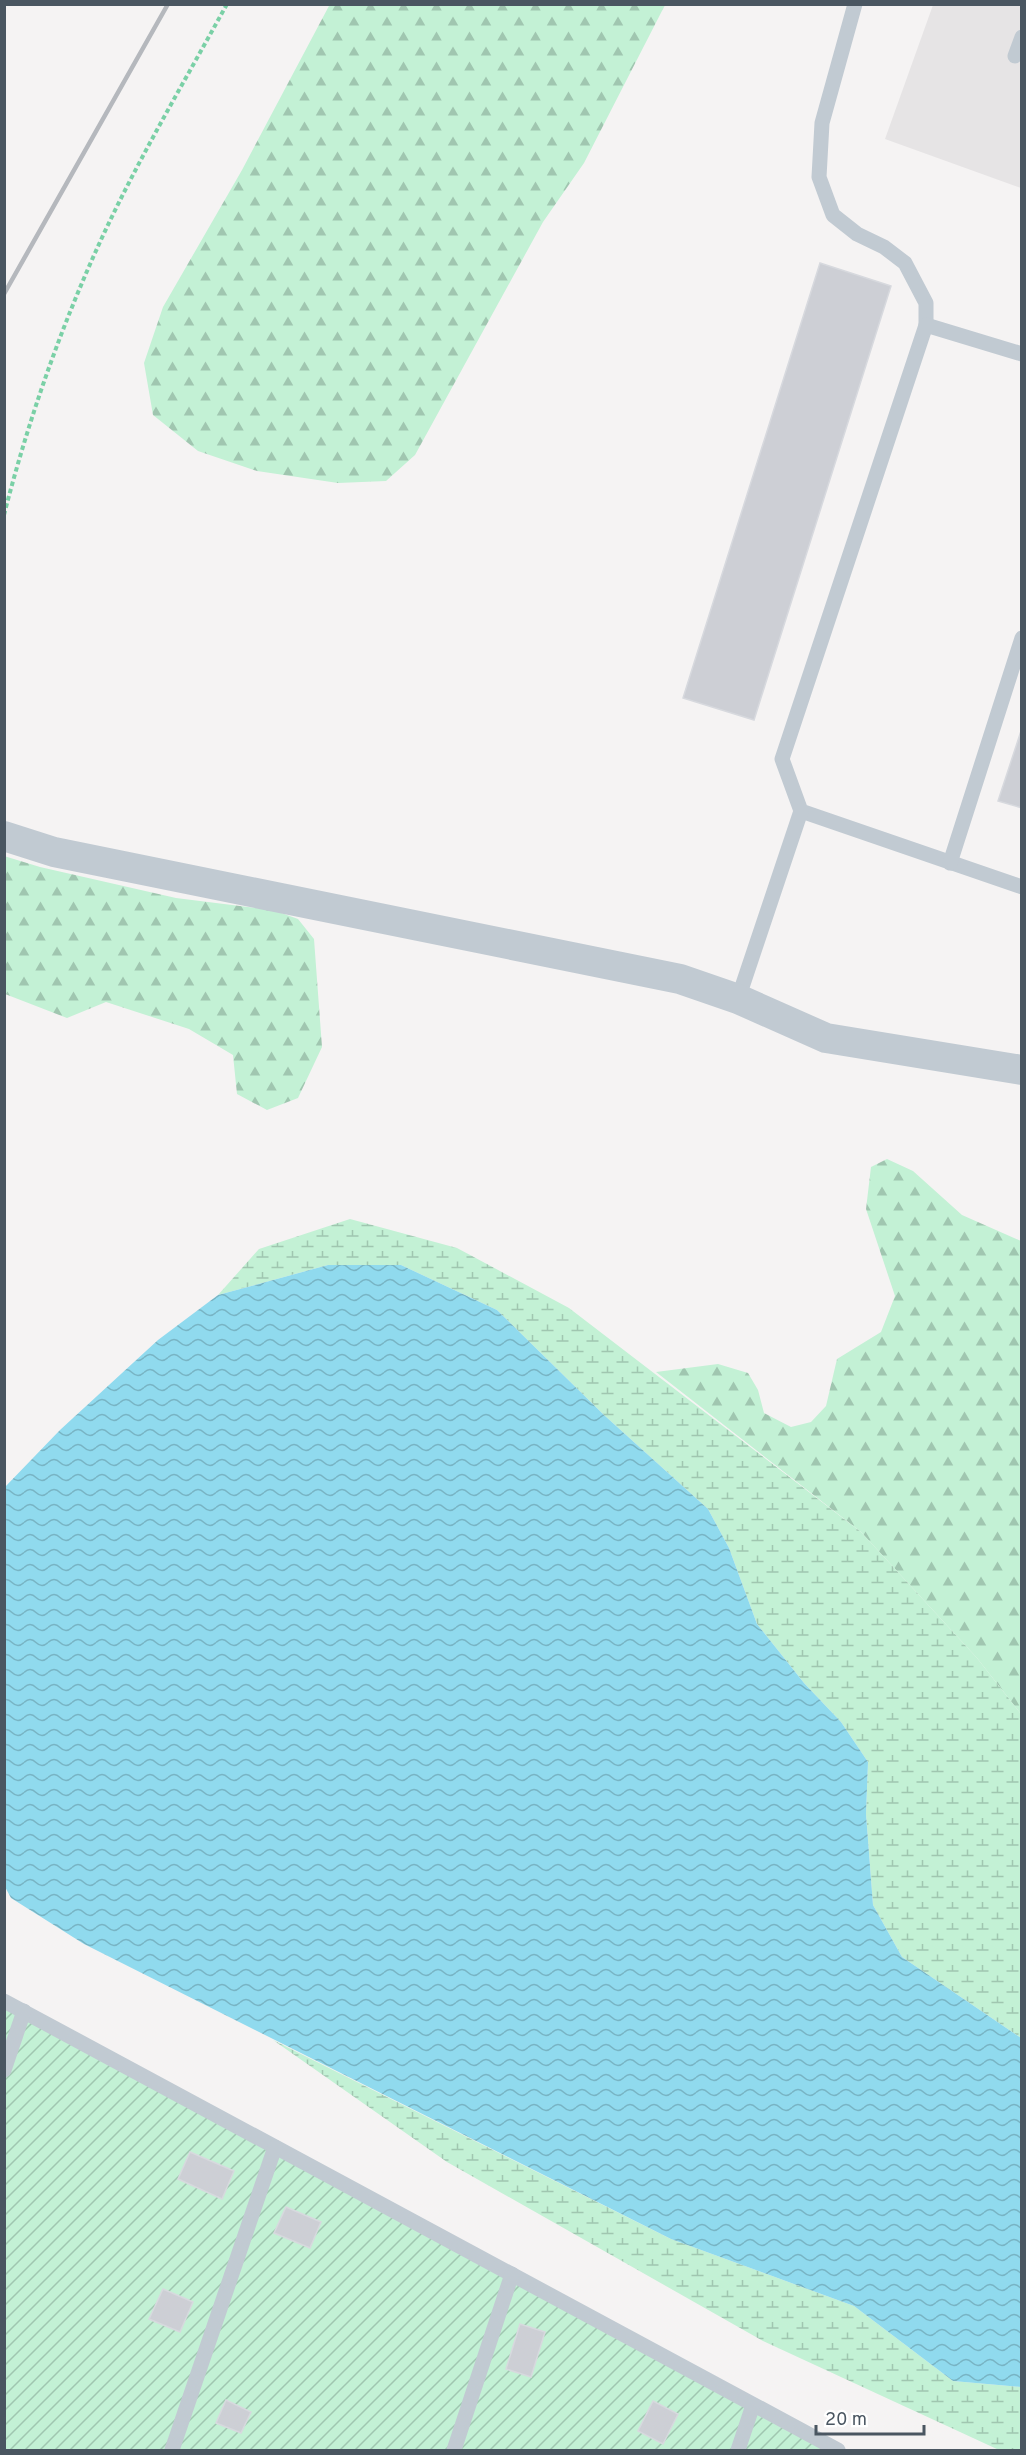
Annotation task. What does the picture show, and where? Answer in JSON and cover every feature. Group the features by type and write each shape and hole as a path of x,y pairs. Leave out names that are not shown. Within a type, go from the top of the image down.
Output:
{"street":[{"path":"4,836 54,852 680,979 738,999 826,1038 1022,1070"}],"lane":[{"path":"738,999 801,811 782,759 926,325 926,303 905,263 884,247 857,234 834,215 819,177 822,123 855,4"},
{"path":"1015,56 1022,37"},
{"path":"926,325 1022,354"},
{"path":"950,863 1022,638"},
{"path":"801,811 1022,887"},
{"path":"4,2001 838,2451"},
{"path":"4,2070 24,2011"},
{"path":"172,2451 275,2147"},
{"path":"454,2451 512,2274"},
{"path":"738,2451 753,2405"}],"path":[{"path":"4,515 48,369 96,252 159,127 227,4"}],"shaded area":[{"path":"933,5 1021,5 1021,188 885,139"}],"green space":[{"path":"330,4 665,5 584,163 543,222 415,455 386,481 338,483 257,471 198,451 153,415 144,363 163,307 242,170"},
{"path":"4,856 40,867 176,898 273,910 298,919 314,939 322,1047 298,1098 267,1110 237,1094 233,1055 189,1029 106,1002 67,1018 5,994"},
{"path":"887,1159 913,1171 962,1215 1021,1241 1021,1714 977,1658 861,1532 656,1372 718,1364 748,1373 758,1390 764,1413 791,1427 811,1422 826,1406 837,1359 881,1332 895,1296 866,1209 871,1167"},
{"path":"350,1219 457,1248 569,1308 861,1532 977,1658 1021,1714 1021,2038 902,1957 873,1905 866,1814 868,1762 841,1722 804,1683 757,1624 729,1548 708,1509 604,1415 497,1310 401,1265 328,1265 218,1295 259,1249"},
{"path":"4,2001 838,2450 5,2450"},
{"path":"273,2040 671,2239 854,2306 953,2381 1021,2387 1021,2450 999,2450 763,2341 447,2162"}],"water":[{"path":"328,1265 401,1265 497,1310 604,1415 708,1509 729,1548 757,1624 804,1683 841,1722 868,1762 866,1814 873,1905 902,1957 1021,2038 1021,2387 953,2381 854,2306 671,2239 84,1944 11,1898 4,1885 5,1487 60,1430 158,1340 218,1295"}],"building":[{"path":"820,263 891,286 754,720 683,698"},
{"path":"1022,728 1022,808 998,801"},
{"path":"190,2152 234,2171 222,2199 178,2179"},
{"path":"286,2207 321,2222 310,2248 274,2233"},
{"path":"163,2289 193,2302 180,2332 149,2319"},
{"path":"520,2324 545,2332 531,2377 506,2369"},
{"path":"226,2400 251,2412 241,2433 216,2423"},
{"path":"653,2401 678,2414 663,2444 638,2431"}],"railway":[{"path":"4,294 168,4"}]}
